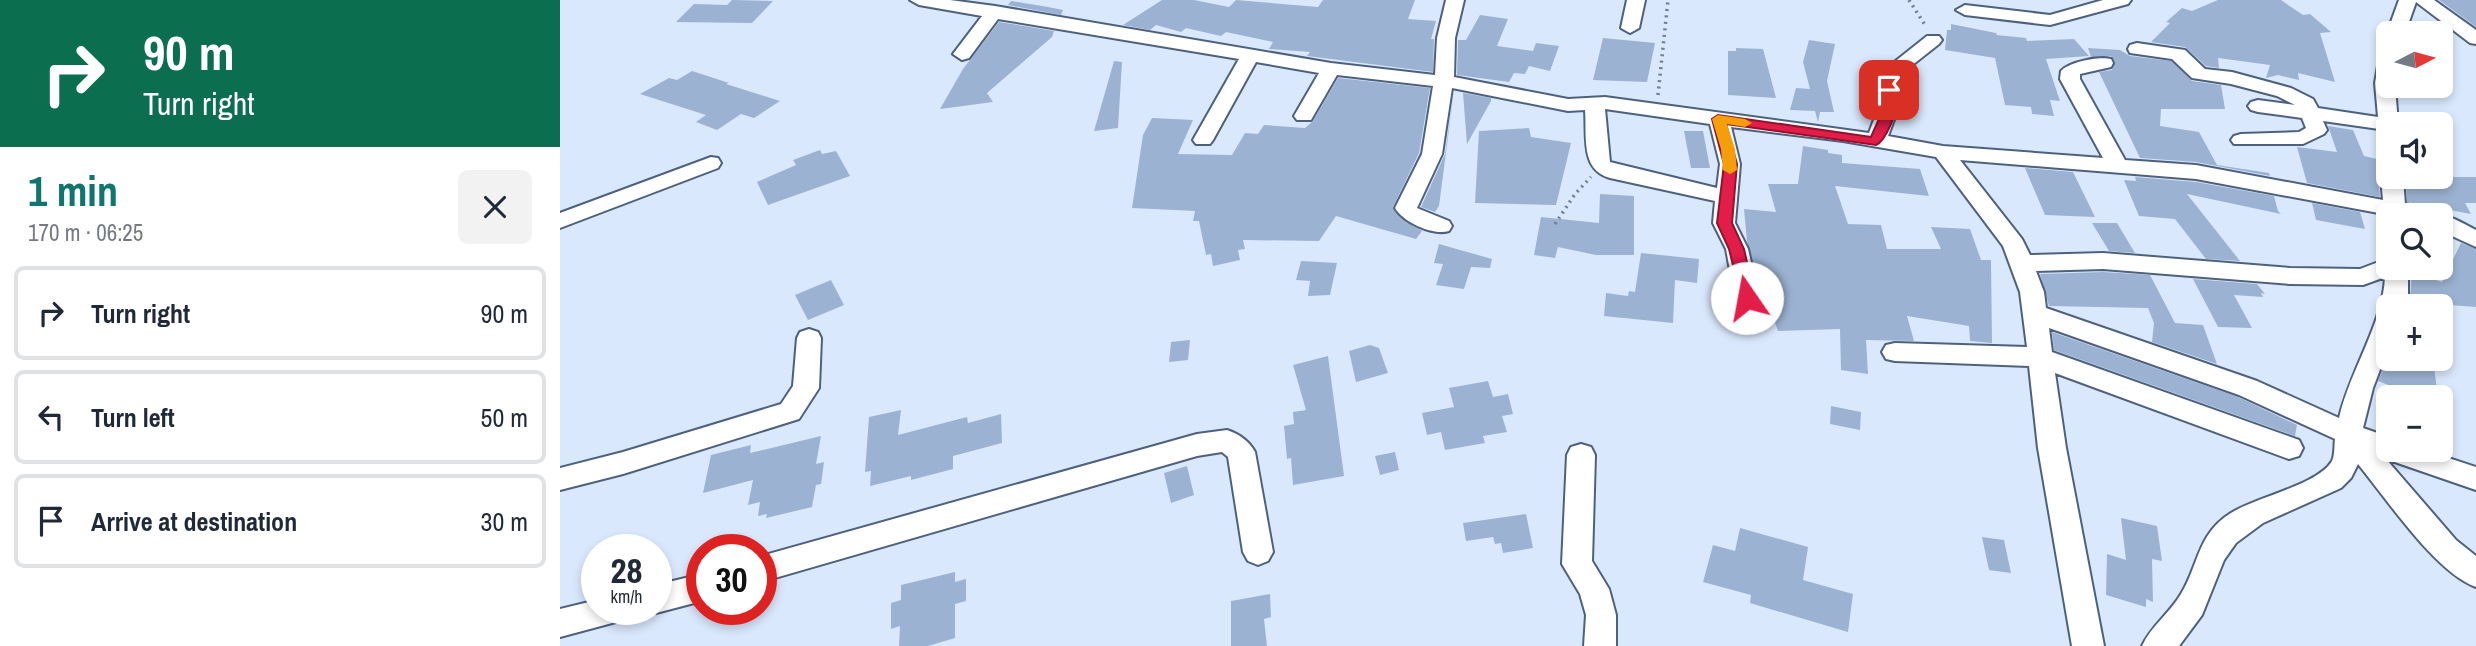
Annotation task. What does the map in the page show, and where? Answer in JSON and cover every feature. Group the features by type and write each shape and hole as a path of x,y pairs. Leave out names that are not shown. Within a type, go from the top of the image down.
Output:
{"street":[{"path":"919,0 1331,69 1444,80 1568,106 1595,104 1656,110 1943,152 2196,172 2376,207"},
{"path":"1441,226 1408,212 1406,208 1432,154 1444,80 1447,37 1455,0"},
{"path":"1630,27 1636,0"},
{"path":"1965,10 2050,20 2122,0"},
{"path":"2400,21 2408,0"},
{"path":"2423,0 2476,39"},
{"path":"962,54 995,11"},
{"path":"1876,141 1892,97 1888,83 1892,71 1931,34"},
{"path":"2137,49 2178,54 2199,74 2232,78 2284,92 2305,103 2317,131 2303,138 2241,140"},
{"path":"1203,140 1251,55"},
{"path":"2104,63 2070,71 2070,79 2117,165"},
{"path":"1304,116 1331,69"},
{"path":"1595,104 1598,159 1601,166 1610,171 1727,197"},
{"path":"2258,106 2376,122"},
{"path":"1718,119 1730,164 1724,223 1737,249 1747,298"},
{"path":"1943,152 2003,228 2022,263 2036,314 2039,357 2088,646"},
{"path":"560,220 711,163"},
{"path":"2453,221 2476,224"},
{"path":"2453,227 2476,239"},
{"path":"2022,263 2103,261 2290,276 2363,277 2376,272"},
{"path":"2036,314 2248,388 2376,444"},
{"path":"560,479 623,463 790,412 806,388 809,338"},
{"path":"2158,646 2176,626 2198,592 2206,561 2226,533 2244,518 2324,483 2341,470 2348,455 2349,434 2365,365 2376,342"},
{"path":"1895,352 2039,357 2289,449"},
{"path":"2349,434 2446,549 2476,574"},
{"path":"777,564 1197,445 1227,441 1241,452 1258,552"},
{"path":"1581,456 1577,564 1594,589 1601,615 1600,646"},
{"path":"2427,462 2476,480"},
{"path":"560,623 581,618"}],"path":[{"path":"1656,110 1668,0"},
{"path":"1909,0 1931,34"},
{"path":"1555,223 1575,194 1601,166"}],"building":[{"path":"732,0 773,1 752,23 676,22 694,4 727,5"},
{"path":"1162,0 1194,0 1229,7 1236,0 1318,7 1323,0 1415,0 1408,19 1436,21 1431,39 1434,39 1433,72 1307,56 1310,52 1269,49 1273,42 1226,32 1221,36 1186,28 1181,32 1156,25 1150,30 1123,25"},
{"path":"2218,0 2281,0 2303,15 2310,14 2331,32 2320,33 2335,82 2298,73 2299,80 2278,75 2266,78 2270,65 2218,58 2219,68 2206,66 2185,47 2151,42 2170,23 2166,22 2182,8 2192,11"},
{"path":"2439,0 2476,0 2476,27"},
{"path":"1011,1 1063,10 1061,15 1008,5"},
{"path":"1480,15 1508,19 1497,46 1533,51 1536,43 1559,46 1550,71 1529,66 1525,74 1514,73 1509,82 1457,75 1458,40 1466,40"},
{"path":"999,22 1054,31 1052,37 987,93 993,102 940,109 963,69"},
{"path":"1951,24 1997,35 2026,38 2027,41 2074,39 2089,56 2046,59 2060,101 2050,100 2054,116 2032,114 2031,107 2005,105 1995,58 1945,50 1947,30 1951,30"},
{"path":"1603,38 1655,43 1647,82 1593,80"},
{"path":"1809,40 1835,44 1827,81 1834,112 1820,112 1818,122 1815,111 1790,110 1796,88 1810,89 1803,62"},
{"path":"1736,48 1763,49 1776,98 1728,95 1728,51 1736,51"},
{"path":"2088,48 2120,50 2130,56 2171,61 2192,81 2221,85 2225,109 2161,109 2160,126 2199,132 2217,165 2269,173 2270,176 2196,162 2140,158 2099,72 2112,70 2115,62 2111,56 2091,57"},
{"path":"1114,61 1122,62 1118,128 1094,131"},
{"path":"692,71 780,101 754,118 741,114 717,130 696,122 706,115 640,94 669,78 677,80"},
{"path":"1338,78 1430,88 1419,153 1393,207 1403,220 1422,231 1416,239 1336,216 1319,241 1243,240 1245,249 1238,250 1240,260 1213,266 1211,254 1206,255 1199,221 1193,221 1195,211 1132,208 1143,135 1152,118 1193,120 1178,154 1232,155 1245,133 1258,134 1264,125 1305,128 1313,121"},
{"path":"1454,91 1439,206 1435,212 1421,207 1445,154"},
{"path":"1463,93 1491,98 1467,144"},
{"path":"2328,126 2353,130 2364,156 2376,159 2376,189 2379,189 2380,197 2307,183 2297,147 2337,152"},
{"path":"1529,128 1531,137 1571,143 1556,205 1475,203 1479,131"},
{"path":"1684,131 1703,131 1710,168 1691,168"},
{"path":"1803,146 1842,155 1842,163 1920,169 1929,196 1835,186 1848,224 1881,225 1887,249 1941,249 1931,227 1970,229 1981,260 1991,260 1992,343 1970,341 1969,326 1907,316 1914,341 1866,340 1868,374 1841,370 1840,329 1778,331 1769,305 1765,305 1761,294 1747,241 1744,209 1776,212 1768,184 1798,184"},
{"path":"820,150 822,154 836,151 850,176 768,205 757,182 796,165 793,160"},
{"path":"2025,168 2073,172 2095,217 2045,215"},
{"path":"2135,177 2196,182 2274,196 2281,214 2187,194 2240,261 2206,259 2175,219 2139,216 2124,180 2136,181"},
{"path":"2453,177 2476,177 2476,203 2465,203 2471,214 2453,211 2453,203 2407,202 2406,189 2453,189"},
{"path":"1600,194 1634,196 1634,255 1596,255 1558,247 1555,258 1534,255 1541,217 1599,223"},
{"path":"2312,203 2360,212 2365,229 2316,220"},
{"path":"2092,223 2117,223 2135,253 2109,251"},
{"path":"2461,243 2476,249 2476,307 2453,305 2453,294 2410,294 2411,280 2453,280 2453,259"},
{"path":"1439,244 1492,259 1490,268 1471,267 1464,289 1436,285 1443,264 1434,263"},
{"path":"1641,253 1699,259 1697,283 1675,280 1673,323 1604,316 1606,293 1628,296 1629,291 1635,292"},
{"path":"1301,261 1337,263 1330,295 1308,296 1310,281 1296,280"},
{"path":"2103,272 2150,275 2175,323 2203,325 2217,364 2152,342 2154,323 2148,308 2049,306 2040,274"},
{"path":"2193,279 2257,284 2265,294 2261,293 2263,297 2234,295 2252,328 2218,327"},
{"path":"831,280 844,305 808,320 795,295"},
{"path":"2052,332 2238,397 2297,425 2295,436 2054,350"},
{"path":"1190,340 1188,360 1169,362 1171,342"},
{"path":"1370,345 1379,348 1388,373 1356,382 1349,351"},
{"path":"1328,356 1344,476 1293,485 1284,426 1294,424 1293,412 1306,410 1293,365"},
{"path":"2382,371 2435,371 2436,385 2388,385 2378,381"},
{"path":"1488,381 1493,397 1508,394 1513,414 1502,416 1507,432 1483,436 1485,443 1445,450 1441,432 1427,435 1422,413 1454,407 1449,388"},
{"path":"1831,406 1861,412 1860,430 1830,424"},
{"path":"901,410 898,435 967,417 968,423 1001,414 1002,443 953,456 953,469 911,480 911,476 870,486 871,471 865,472 869,417"},
{"path":"821,436 816,464 824,462 821,484 816,485 812,507 766,518 767,514 758,516 760,502 748,505 753,480 703,493 711,455 751,445 750,453"},
{"path":"1395,452 1399,470 1380,475 1375,456"},
{"path":"1187,466 1194,495 1171,503 1164,473"},
{"path":"1526,514 1533,548 1503,553 1501,543 1495,544 1493,537 1466,541 1463,523"},
{"path":"2121,518 2157,526 2162,561 2152,559 2153,602 2146,599 2146,607 2106,595 2107,554 2126,560"},
{"path":"1740,528 1808,547 1803,580 1853,594 1848,632 1750,603 1751,595 1703,582 1713,545 1735,551"},
{"path":"1982,537 2004,540 2011,573 1989,570"},
{"path":"955,572 955,582 966,579 966,601 955,604 955,638 928,646 899,646 900,626 891,629 891,603 901,600 901,585"},
{"path":"1270,594 1271,617 1264,619 1267,646 1231,646 1231,601"}],"slow traffic":[{"path":"1730,170 1728,149 1718,119 1745,123"}],"route":[{"path":"1747,298 1737,249 1724,223 1730,164 1718,119 1876,141 1892,97 1889,90"}]}
